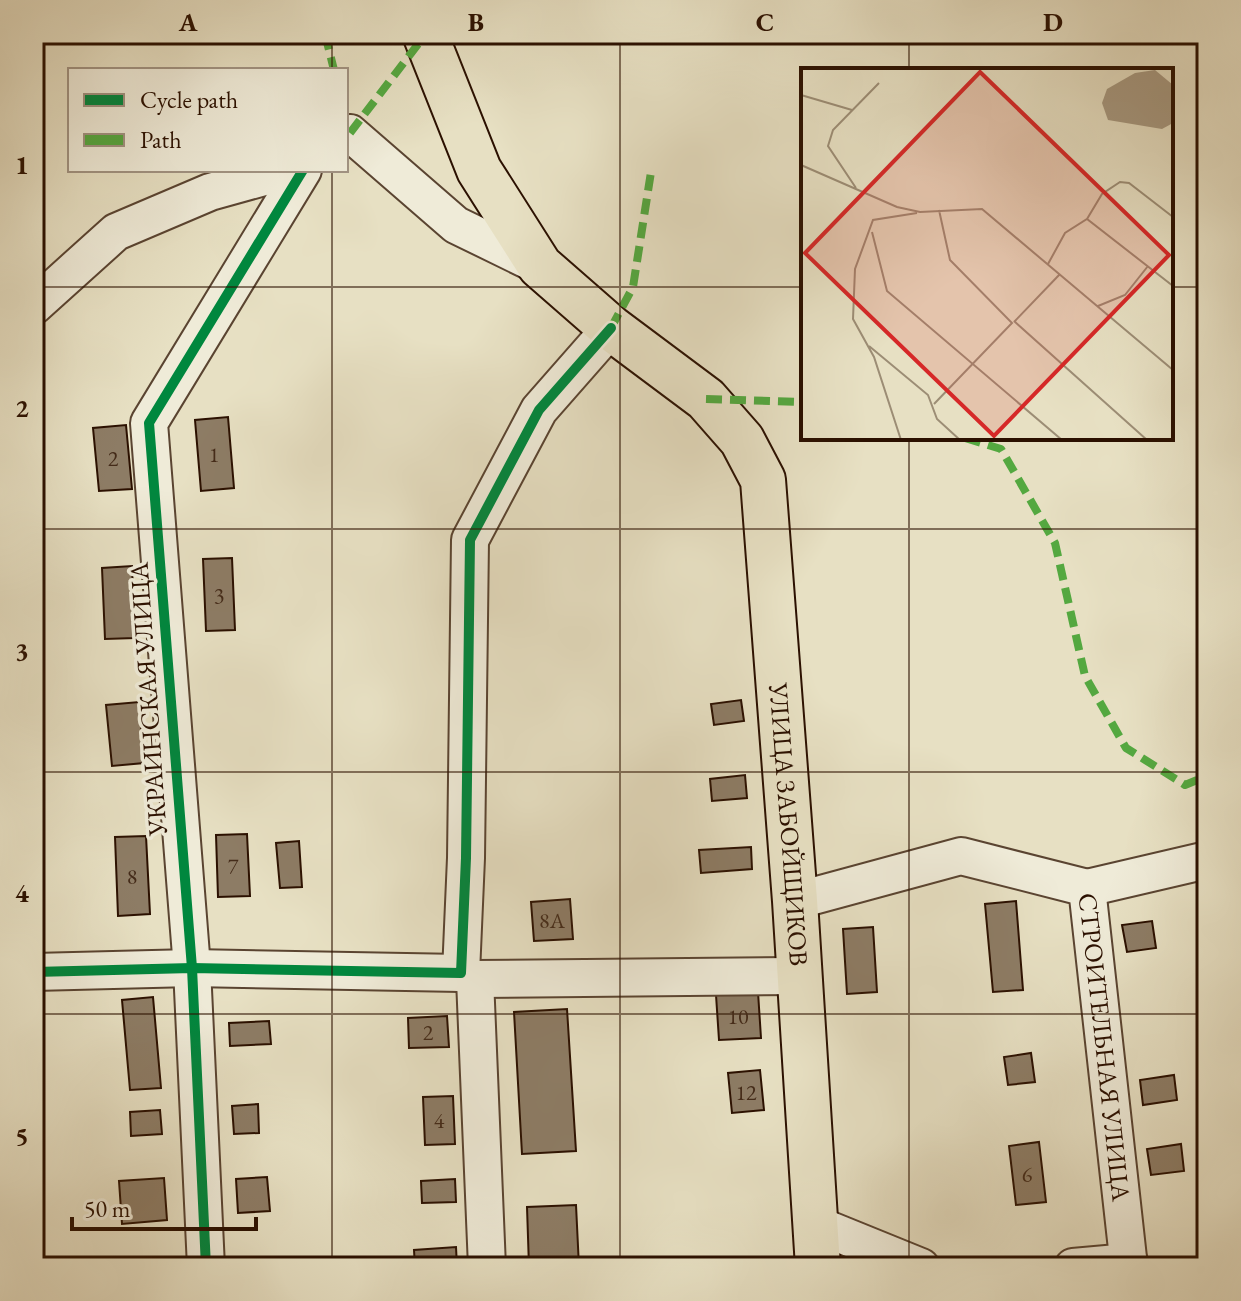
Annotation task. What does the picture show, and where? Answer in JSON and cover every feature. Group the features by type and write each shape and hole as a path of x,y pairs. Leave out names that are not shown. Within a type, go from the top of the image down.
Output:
{"main road":[{"name":"УЛИЦА ЗАБОЙЩИКОВ","path":"425,34 479,170 540,266 611,328 706,399 742,440 763,480 795,901 818,1267"}],"street":[{"path":"348,134 350,133 456,225 540,266"},
{"path":"34,306 116,232 210,192 282,172"},
{"name":"УКРАИНСКАЯ УЛИЦА","path":"206,1267 192,968 149,423 302,172"},
{"path":"487,1267 468,976 466,858 470,540 539,410 611,328"},
{"name":"СТРОИТЕЛЬНАЯ УЛИЦА","path":"795,901 961,856 1087,888 1129,1264"},
{"path":"1087,888 1207,860"},
{"path":"34,972 192,968 468,976 798,976"},
{"path":"815,1224 921,1267"},
{"path":"1073,1267 1129,1264"}],"building":[{"path":"228,417 234,488 201,491 195,420"},
{"path":"126,425 132,489 99,491 93,428"},
{"path":"232,558 235,630 206,631 203,559"},
{"path":"132,566 135,638 105,639 102,568"},
{"path":"741,700 744,721 714,725 711,704"},
{"path":"139,702 144,763 112,766 106,705"},
{"path":"745,775 747,798 712,801 710,779"},
{"path":"247,834 250,896 218,897 216,835"},
{"path":"146,836 150,914 118,916 115,837"},
{"path":"299,841 302,887 280,888 276,843"},
{"path":"751,847 752,869 701,873 699,850"},
{"path":"570,899 573,939 534,941 531,902"},
{"path":"1016,901 1023,990 993,992 985,904"},
{"path":"1152,921 1156,948 1127,952 1122,925"},
{"path":"873,927 877,992 847,994 843,929"},
{"path":"758,992 761,1038 719,1040 716,995"},
{"path":"153,997 161,1088 130,1090 122,1000"},
{"path":"567,1009 576,1151 522,1154 514,1012"},
{"path":"447,1016 449,1047 409,1048 408,1018"},
{"path":"269,1021 271,1044 230,1046 229,1023"},
{"path":"1031,1053 1035,1082 1008,1085 1004,1057"},
{"path":"760,1070 764,1110 732,1113 728,1073"},
{"path":"1174,1075 1177,1100 1143,1105 1140,1080"},
{"path":"453,1096 455,1144 425,1145 423,1097"},
{"path":"258,1104 259,1133 234,1134 232,1106"},
{"path":"160,1110 162,1134 131,1136 130,1112"},
{"path":"1039,1142 1046,1202 1016,1205 1009,1146"},
{"path":"1181,1144 1184,1171 1151,1175 1147,1149"},
{"path":"267,1177 270,1211 238,1213 236,1179"},
{"path":"164,1178 167,1220 122,1224 119,1181"},
{"path":"455,1179 456,1202 422,1203 421,1181"},
{"path":"576,1205 579,1267 529,1267 527,1207"},
{"path":"456,1247 457,1267 415,1267 414,1250"},
{"path":"278,1258 278,1267 240,1267 240,1260"},
{"path":"167,1263 167,1267 132,1267 132,1266"}],"marked path":[{"path":"325,34 334,68"},
{"path":"350,133 425,35"},
{"path":"611,328 633,287 651,172"},
{"path":"706,399 801,402"},
{"path":"972,440 1001,449 1055,543 1085,676 1126,748 1185,785 1207,776"}],"cycle path":[{"path":"206,1267 192,968 149,423 302,172"},
{"path":"34,972 192,968 461,973 466,858 470,540 539,410 611,328"}]}
